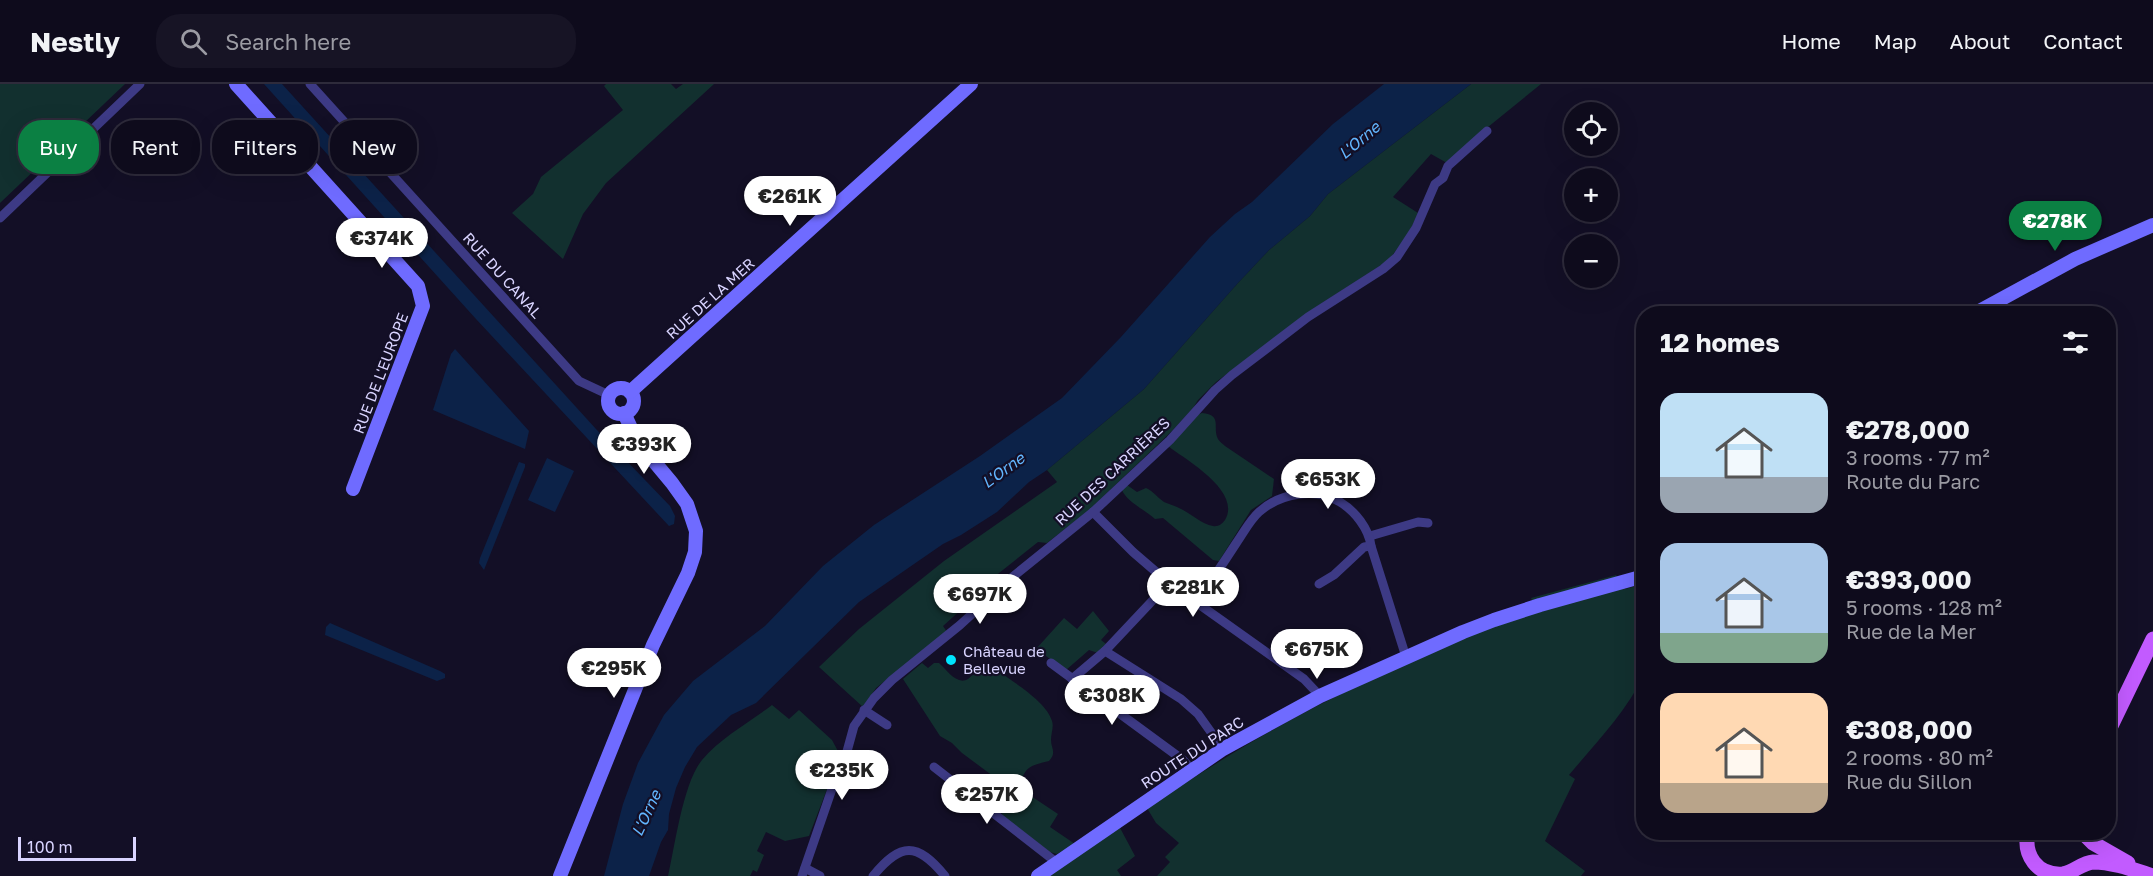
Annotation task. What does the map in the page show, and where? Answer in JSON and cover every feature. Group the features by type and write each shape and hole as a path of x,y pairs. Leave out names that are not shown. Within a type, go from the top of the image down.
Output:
{"main road":[{"path":"2116,716 2153,639"},
{"path":"2026,840 2027,852 2037,872 2062,875 2092,862 2112,864 2153,875"},
{"path":"2079,866 2088,850 2087,840"},
{"path":"2091,840 2118,858 2153,875"}],"street":[{"path":"0,218 140,84"},
{"name":"RUE DE L'EUROPE","path":"236,84 418,286 423,306 353,489"},
{"name":"RUE DU CANAL","path":"310,84 579,381 609,395"},
{"name":"RUE DE LA MER","path":"630,392 971,84"},
{"name":"RUE DES CARRIÈRES","path":"803,872 833,786 843,766 854,726 864,710 892,680 960,626 1010,579 1093,512 1170,440 1215,390 1232,375 1308,318 1383,269 1397,257 1416,228 1435,184 1443,178 1448,166 1487,131"},
{"path":"1988,306 2075,259 2153,225"},
{"path":"619,388 630,392 633,396 632,408 624,413 612,411 608,404 609,395 619,388"},
{"path":"560,876 652,645 691,567 696,546 695,527 690,510 684,499 637,441 624,413"},
{"path":"1196,603 1258,512 1280,499 1308,493 1331,497 1352,513 1371,541 1406,657"},
{"path":"1093,512 1133,552 1169,583 1304,679 1320,696"},
{"path":"1319,584 1334,575 1371,541 1418,522 1428,523"},
{"name":"ROUTE DU PARC","path":"1038,876 1223,749 1320,696 1503,617 1540,604 1636,578"},
{"path":"1072,679 1105,651 1169,583"},
{"path":"1105,651 1181,699 1198,714 1223,749"},
{"path":"1051,663 1183,760 1192,770"},
{"path":"864,710 887,725"},
{"path":"934,768 1056,862"},
{"path":"873,876 895,854 913,851 924,854 945,876"},
{"path":"803,872 820,876"}],"green space":[{"path":"0,84 125,84 87,120 18,120 18,174 30,174 0,203"},
{"path":"606,84 671,84 676,89 683,84 714,84 606,183 583,214 563,259 512,213 533,194 541,177 623,110 604,86"},
{"path":"1471,84 1541,84 1447,163 1431,154 1393,197 1418,213 1410,231 1389,260 1316,307 1216,382 1173,430 1088,511 1047,543 1038,542 960,604 963,608 943,626 947,632 876,688 863,707 819,667 859,629 944,561 1057,482 1047,470 1144,389 1269,250 1310,216 1328,194"},
{"path":"1202,413 1213,416 1215,419 1218,440 1274,479 1272,496 1251,510 1219,561 1213,560 1163,518 1155,519 1132,502 1122,490 1127,485 1137,492 1146,488 1164,502 1182,509 1208,525 1218,526 1223,523 1228,509 1226,498 1219,488 1210,477 1168,446 1195,416"},
{"path":"1616,575 1625,589 1636,586 1636,690 1619,715 1569,775 1575,779 1545,841 1585,871 1581,876 1157,876 1170,862 1165,857 1179,843 1156,823 1147,808 1269,732 1348,690 1472,634 1536,609 1531,598"},
{"path":"1093,611 1109,631 1101,640 1106,644 1098,653 1089,650 1066,670 1036,649 1064,618 1077,629"},
{"path":"922,663 928,668 934,663 939,663 956,679 964,681 982,665 986,668 989,665 1042,705 1053,723 1051,740 1053,755 1049,761 1029,768 1023,775 1019,788 1058,814 1050,827 1075,844 1057,854 1050,852 1001,815 1009,804 1007,799 998,793 1005,785 940,736 903,679"},
{"path":"772,705 789,719 799,710 832,740 839,753 825,781 829,784 809,836 785,841 766,832 757,851 764,855 757,872 753,870 750,876 668,876 685,799 695,770 717,745"},
{"path":"1119,826 1135,856 1117,870 1121,876 1050,876"}],"water":[{"path":"264,84 282,84 315,120 296,120"},
{"name":"L'Orne","path":"1384,84 1471,84 1328,194 1310,216 1269,250 1144,389 1047,470 1029,482 997,512 943,544 859,602 756,703 731,715 697,747 685,767 676,788 669,814 668,830 661,842 649,876 604,876 623,804 638,763 664,715 693,681 765,626 823,566 874,525 980,456 1062,398 1121,337 1210,237 1252,202 1333,124"},
{"path":"318,124 330,137 330,157 318,144"},
{"path":"345,174 364,174 596,429 670,506 675,516 674,524 669,526 476,319"},
{"path":"455,349 529,431 525,449 433,410 451,354"},
{"path":"547,458 574,471 555,512 528,500"},
{"path":"519,462 525,464 525,467 484,570 479,563 480,558"},
{"path":"330,623 440,671 445,674 445,678 437,681 325,635 326,627"}],"place":[{"name":"Château de Bellevue","path":"951,660"}]}
